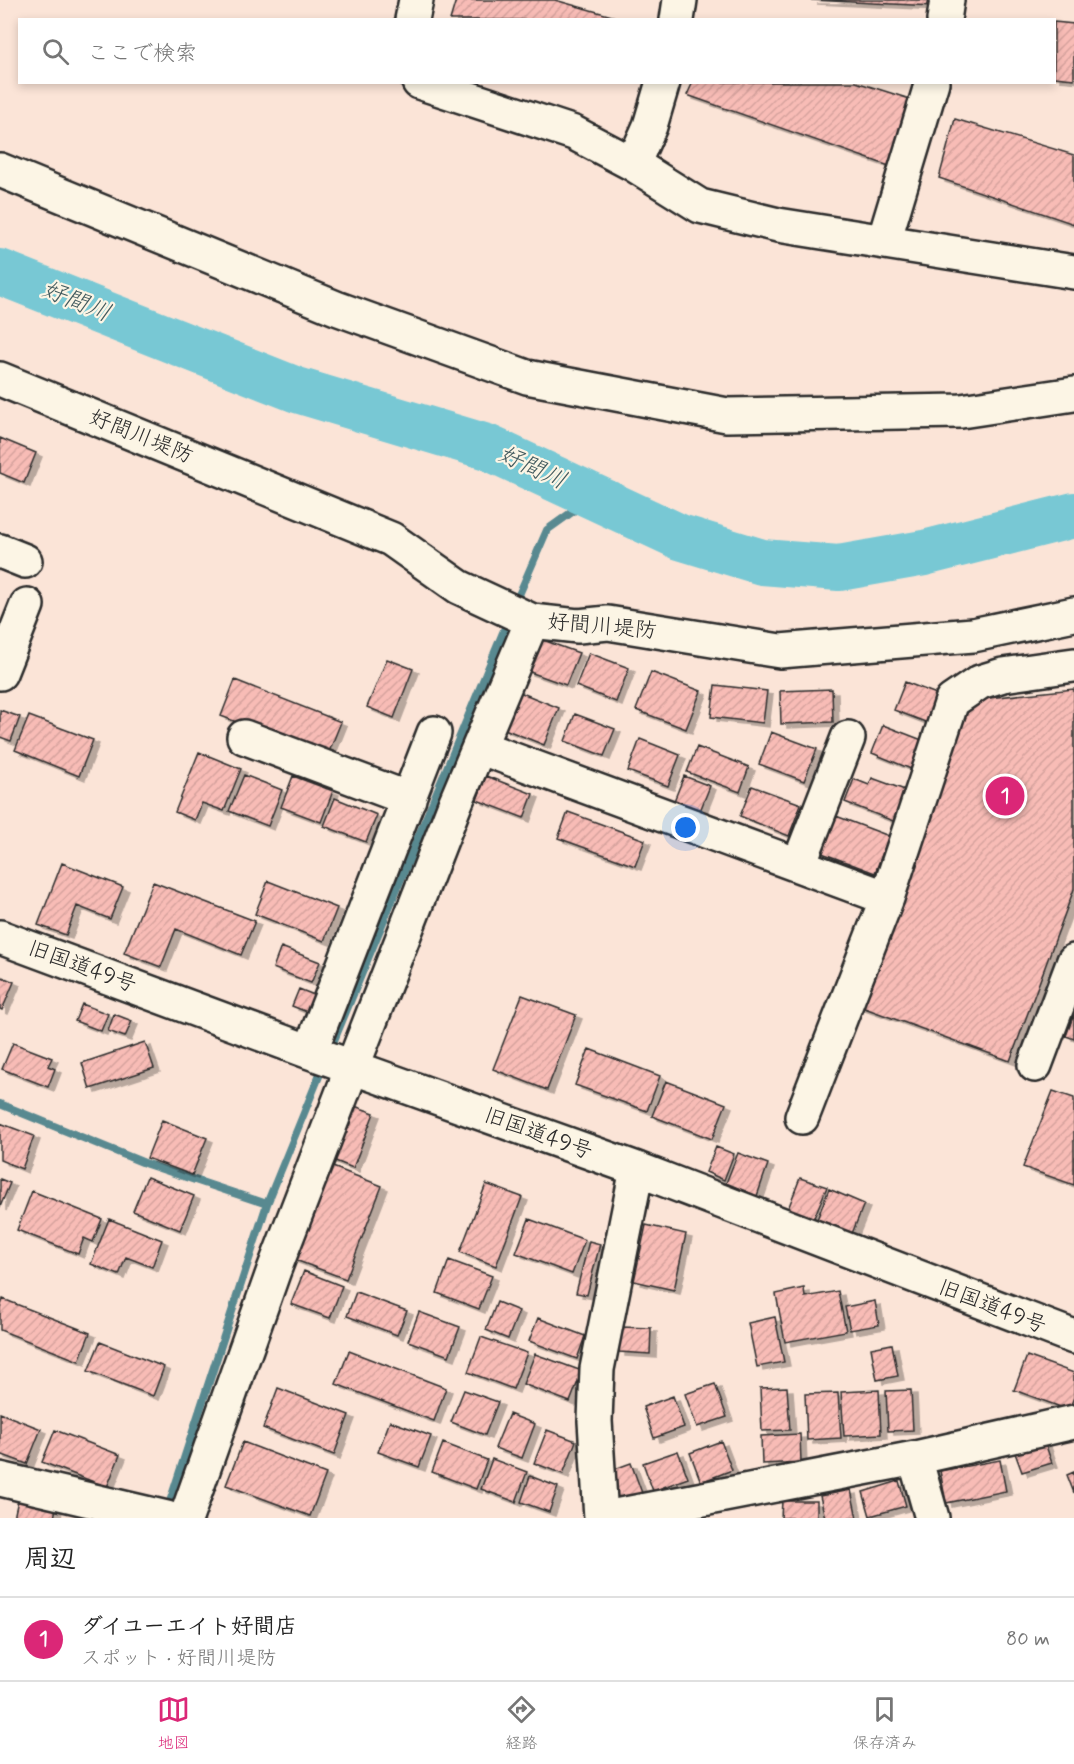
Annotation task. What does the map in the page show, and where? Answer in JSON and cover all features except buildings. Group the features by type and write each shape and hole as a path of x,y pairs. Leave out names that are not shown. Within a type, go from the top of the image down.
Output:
{"street":[{"path":"412,18 416,0"},
{"path":"677,18 680,0"},
{"path":"944,18 947,0"},
{"path":"425,84 574,133 633,164 700,206 777,225 1074,272"},
{"path":"633,164 650,126 662,84"},
{"path":"884,241 931,84"},
{"path":"0,170 336,308 527,377 727,415 961,411 1074,394"},
{"name":"好間川堤防","path":"0,379 391,539 459,587 530,620 578,626 608,623 780,651 974,635 1074,614"},
{"path":"0,673 27,605"},
{"path":"331,1060 479,747 530,620"},
{"path":"802,1117 887,898 952,701 980,682 1003,675 1074,664"},
{"path":"186,1518 274,1270 331,1060 409,799 435,733"},
{"path":"244,737 409,799"},
{"path":"799,864 848,738"},
{"path":"479,747 887,898"},
{"name":"旧国道49号","path":"0,937 331,1060 637,1169 1074,1337"},
{"path":"1035,1065 1074,961"},
{"path":"637,1169 597,1369 595,1421 603,1518 915,1458 1074,1422"},
{"path":"915,1458 932,1518"},
{"path":"0,1479 160,1516"}],"waterway":[{"name":"好間川","path":"0,272 297,390 487,447 680,537 762,562 839,568 924,553 1074,515"},
{"path":"515,604 547,530 593,497"},
{"path":"330,1050 509,618"},
{"path":"167,1511 267,1204 324,1064"},
{"path":"0,1104 147,1164 267,1204"}],"place":[{"name":"ダイユーエイト好間店","path":"1005,796"}]}
